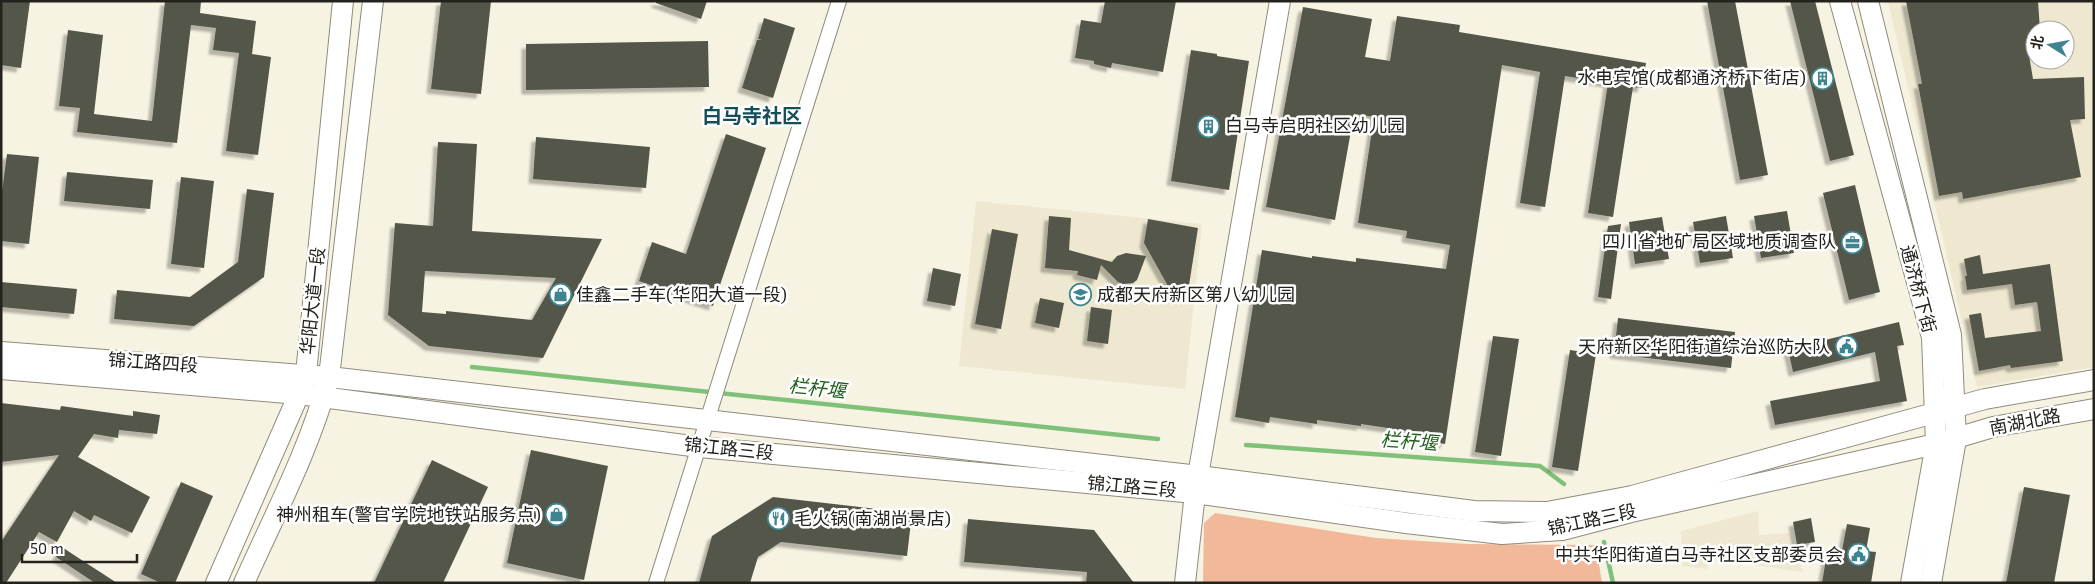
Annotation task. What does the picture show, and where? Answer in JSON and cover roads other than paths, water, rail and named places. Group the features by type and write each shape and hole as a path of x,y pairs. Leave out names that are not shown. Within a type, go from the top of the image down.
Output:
{"main road":[{"name":"华阳大道一段","path":"216,583 306,374 343,1"},
{"name":"华阳大道一段","path":"244,583 302,451 329,377 373,1"},
{"path":"1185,583 1197,485 1280,1"},
{"name":"通济桥下街","path":"1840,1 1932,337 1936,444 1911,583"},
{"name":"通济桥下街","path":"1868,1 1951,335 1956,407 1956,439 1932,583"},
{"name":"锦江路四段","path":"1,352 306,374"},
{"name":"锦江路四段","path":"1,369 299,394"},
{"name":"锦江路三段","path":"306,374 707,420 1197,485 1397,522 1502,534 1562,530 1632,512 1956,439"},
{"name":"南湖北路","path":"1956,407 1984,398 2094,380"},
{"name":"锦江路三段","path":"299,394 699,447 1197,485 1474,511 1547,512 1632,496 1956,407"},
{"name":"南湖北路","path":"1956,439 1993,427 2094,409"}],"street":[{"path":"656,583 839,1"}],"waterway":[{"name":"栏杆堰","path":"472,367 1158,439"},
{"name":"栏杆堰","path":"1246,445 1540,466 1564,484"},
{"name":"栏杆堰","path":"1604,542 1613,583"}],"place":[{"name":"水电宾馆(成都通济桥下街店)","path":"1822,78"},
{"name":"白马寺启明社区幼儿园","path":"1209,126"},
{"name":"四川省地矿局区域地质调查队","path":"1852,242"},
{"name":"佳鑫二手车(华阳大道一段)","path":"560,295"},
{"name":"成都天府新区第八幼儿园","path":"1081,295"},
{"name":"天府新区华阳街道综治巡防大队","path":"1846,347"},
{"name":"神州租车(警官学院地铁站服务点)","path":"557,515"},
{"name":"毛火锅(南湖尚景店)","path":"778,519"},
{"name":"中共华阳街道白马寺社区支部委员会","path":"1859,555"}],"district":[{"name":"白马寺社区","path":"752,116"}]}
